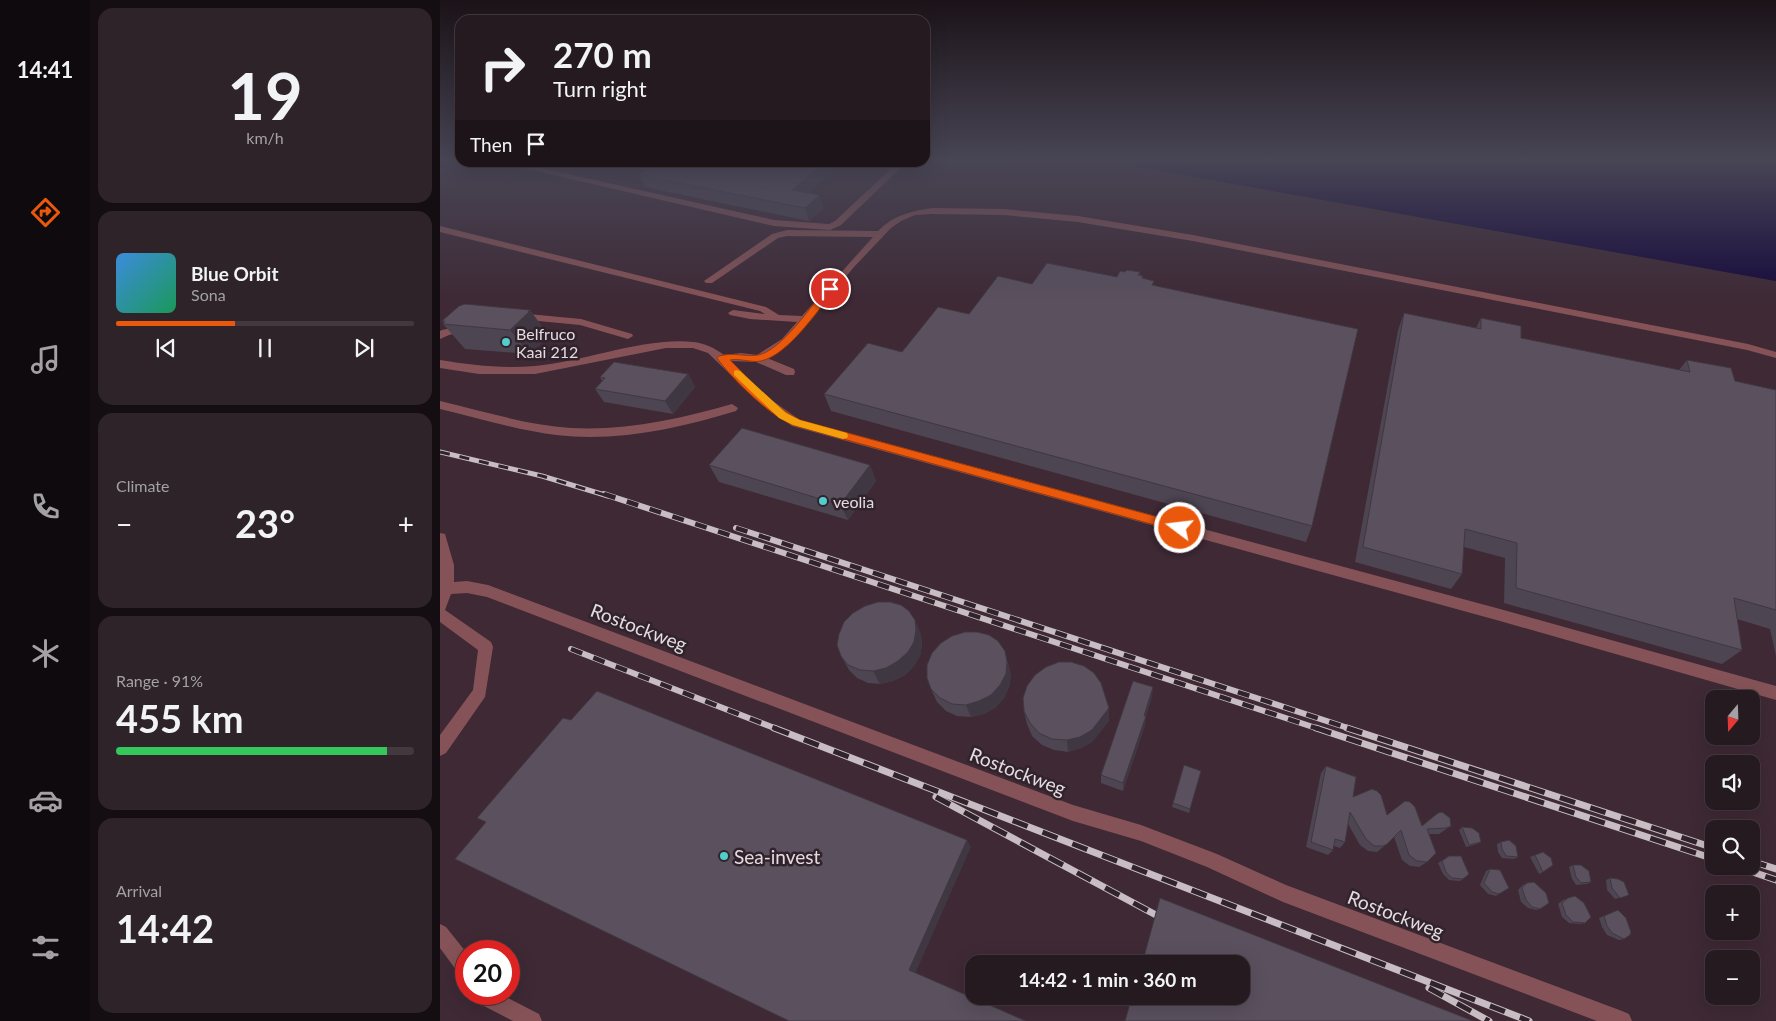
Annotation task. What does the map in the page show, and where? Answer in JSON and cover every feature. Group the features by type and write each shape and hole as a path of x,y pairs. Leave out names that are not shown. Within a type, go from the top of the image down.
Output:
{"street":[{"path":"705,208 774,223 830,227 838,223 854,208"},
{"path":"760,358 786,341 803,319 879,234 898,219 913,213 923,212 1004,212 1078,219 1193,238 1776,355"},
{"path":"440,229 763,309 775,316"},
{"path":"709,281 775,236 787,233 879,234"},
{"path":"733,313 751,318 775,316 803,319"},
{"path":"512,319 528,317 581,322 628,336"},
{"path":"440,336 446,332 475,326"},
{"path":"440,364 479,370 535,370 666,345 694,344 712,351 722,358 770,406 782,416 796,423 1490,612 1776,693"},
{"path":"722,358 734,356 760,358 790,372"},
{"path":"440,405 519,424 569,432 653,429 694,420 732,408"},
{"path":"440,538 449,569 446,589 440,606"},
{"name":"Rostockweg","path":"446,589 467,587 488,591 1073,813 1140,833 1211,860 1283,893 1622,1021"},
{"path":"440,614 486,647 480,692 440,748"},
{"path":"440,933 455,953"},
{"path":"502,1005 532,1021"}],"shaded area":[{"path":"440,208 1366,208 1776,281 1776,1021 440,1021"},
{"path":"1366,208 1776,208 1776,281"}],"building":[{"path":"1047,263 1117,277 1120,271 1140,272 1138,275 1143,276 1142,278 1154,281 1152,285 1358,329 1312,526 824,394 868,343 902,352 938,307 969,314 998,276 1032,284"},
{"path":"465,304 530,310 510,330 443,324 445,321 442,321 459,306"},
{"path":"1404,313 1481,329 1481,318 1521,326 1521,338 1690,372 1687,360 1731,368 1735,381 1776,390 1776,610 1734,598 1742,650 1516,588 1517,543 1465,529 1462,574 1363,547"},
{"path":"614,362 688,374 665,401 595,389 605,378 600,377"},
{"name":"veolia","path":"742,428 870,465 840,505 709,465"},
{"path":"878,602 890,602 901,605 909,611 915,620 914,642 908,652 886,668 873,671 860,670 848,665 841,656 837,645 839,634 844,622 853,613 865,606"},
{"path":"965,632 989,635 998,641 1005,651 1007,662 1006,674 1000,685 991,695 966,705 952,704 940,698 931,689 927,678 927,665 932,653 941,643 952,636"},
{"path":"1059,662 1071,662 1084,666 1094,673 1101,683 1109,708 1092,730 1080,737 1067,740 1052,739 1039,733 1030,723 1024,711 1023,698 1027,686 1035,675 1046,667"},
{"path":"1133,681 1153,687 1144,716 1146,716 1123,783 1101,775"},
{"name":"Sea-invest","path":"597,691 967,840 909,970 965,994 965,1005 989,1005 1026,1021 789,1021 455,859 486,822 477,818 563,718 571,720"},
{"path":"1184,765 1201,771 1190,809 1173,803"},
{"path":"1326,766 1356,777 1353,797 1372,789 1377,791 1381,795 1387,815 1405,801 1410,802 1415,807 1422,826 1438,813 1442,812 1450,818 1451,826 1427,829 1436,853 1427,862 1417,861 1409,855 1401,830 1387,844 1374,846 1366,839 1350,812 1345,842 1335,839 1333,850 1311,842"},
{"path":"1462,827 1472,828 1479,833 1481,842 1469,845"},
{"path":"1509,840 1516,846 1518,857 1506,856 1502,849 1501,842"},
{"path":"1543,852 1551,858 1553,865 1543,872 1535,855"},
{"path":"1449,856 1461,856 1469,874 1463,879 1452,878 1446,872 1442,861"},
{"path":"1573,865 1581,865 1589,871 1591,882 1581,883 1576,877"},
{"path":"1490,869 1500,870 1509,888 1499,894 1492,892 1484,883"},
{"path":"1610,878 1624,882 1629,895 1620,898 1612,888"},
{"path":"1534,882 1546,893 1549,903 1540,909 1532,907 1526,900 1522,888 1527,883"},
{"path":"1575,896 1584,903 1591,917 1585,923 1573,922 1566,915 1562,903 1568,898"},
{"path":"1160,898 1473,1021 1125,1021 1129,1005 1250,1005 1250,955 1144,955"},
{"path":"1618,910 1626,918 1631,932 1624,939 1612,933 1607,926 1604,916"}],"railway":[{"path":"440,452 542,476 608,496"},
{"path":"604,494 1319,729"},
{"path":"736,528 1351,729"},
{"path":"571,649 777,729"},
{"path":"774,728 1529,1021"},
{"path":"1316,728 1705,856"},
{"path":"1347,728 1705,845"},
{"path":"936,797 1156,915"},
{"path":"1760,864 1776,869"},
{"path":"1760,875 1776,880"},
{"path":"1429,988 1489,1021"}],"slow traffic":[{"path":"737,373 782,416 796,423 843,436"}],"place":[{"name":"Belfruco Kaai 212","path":"506,342"},
{"name":"veolia","path":"823,501"},
{"name":"Sea-invest","path":"724,856"}],"route":[{"path":"830,289 786,341 776,350 760,358 734,356 722,358 782,416 796,423 1180,528"}]}
